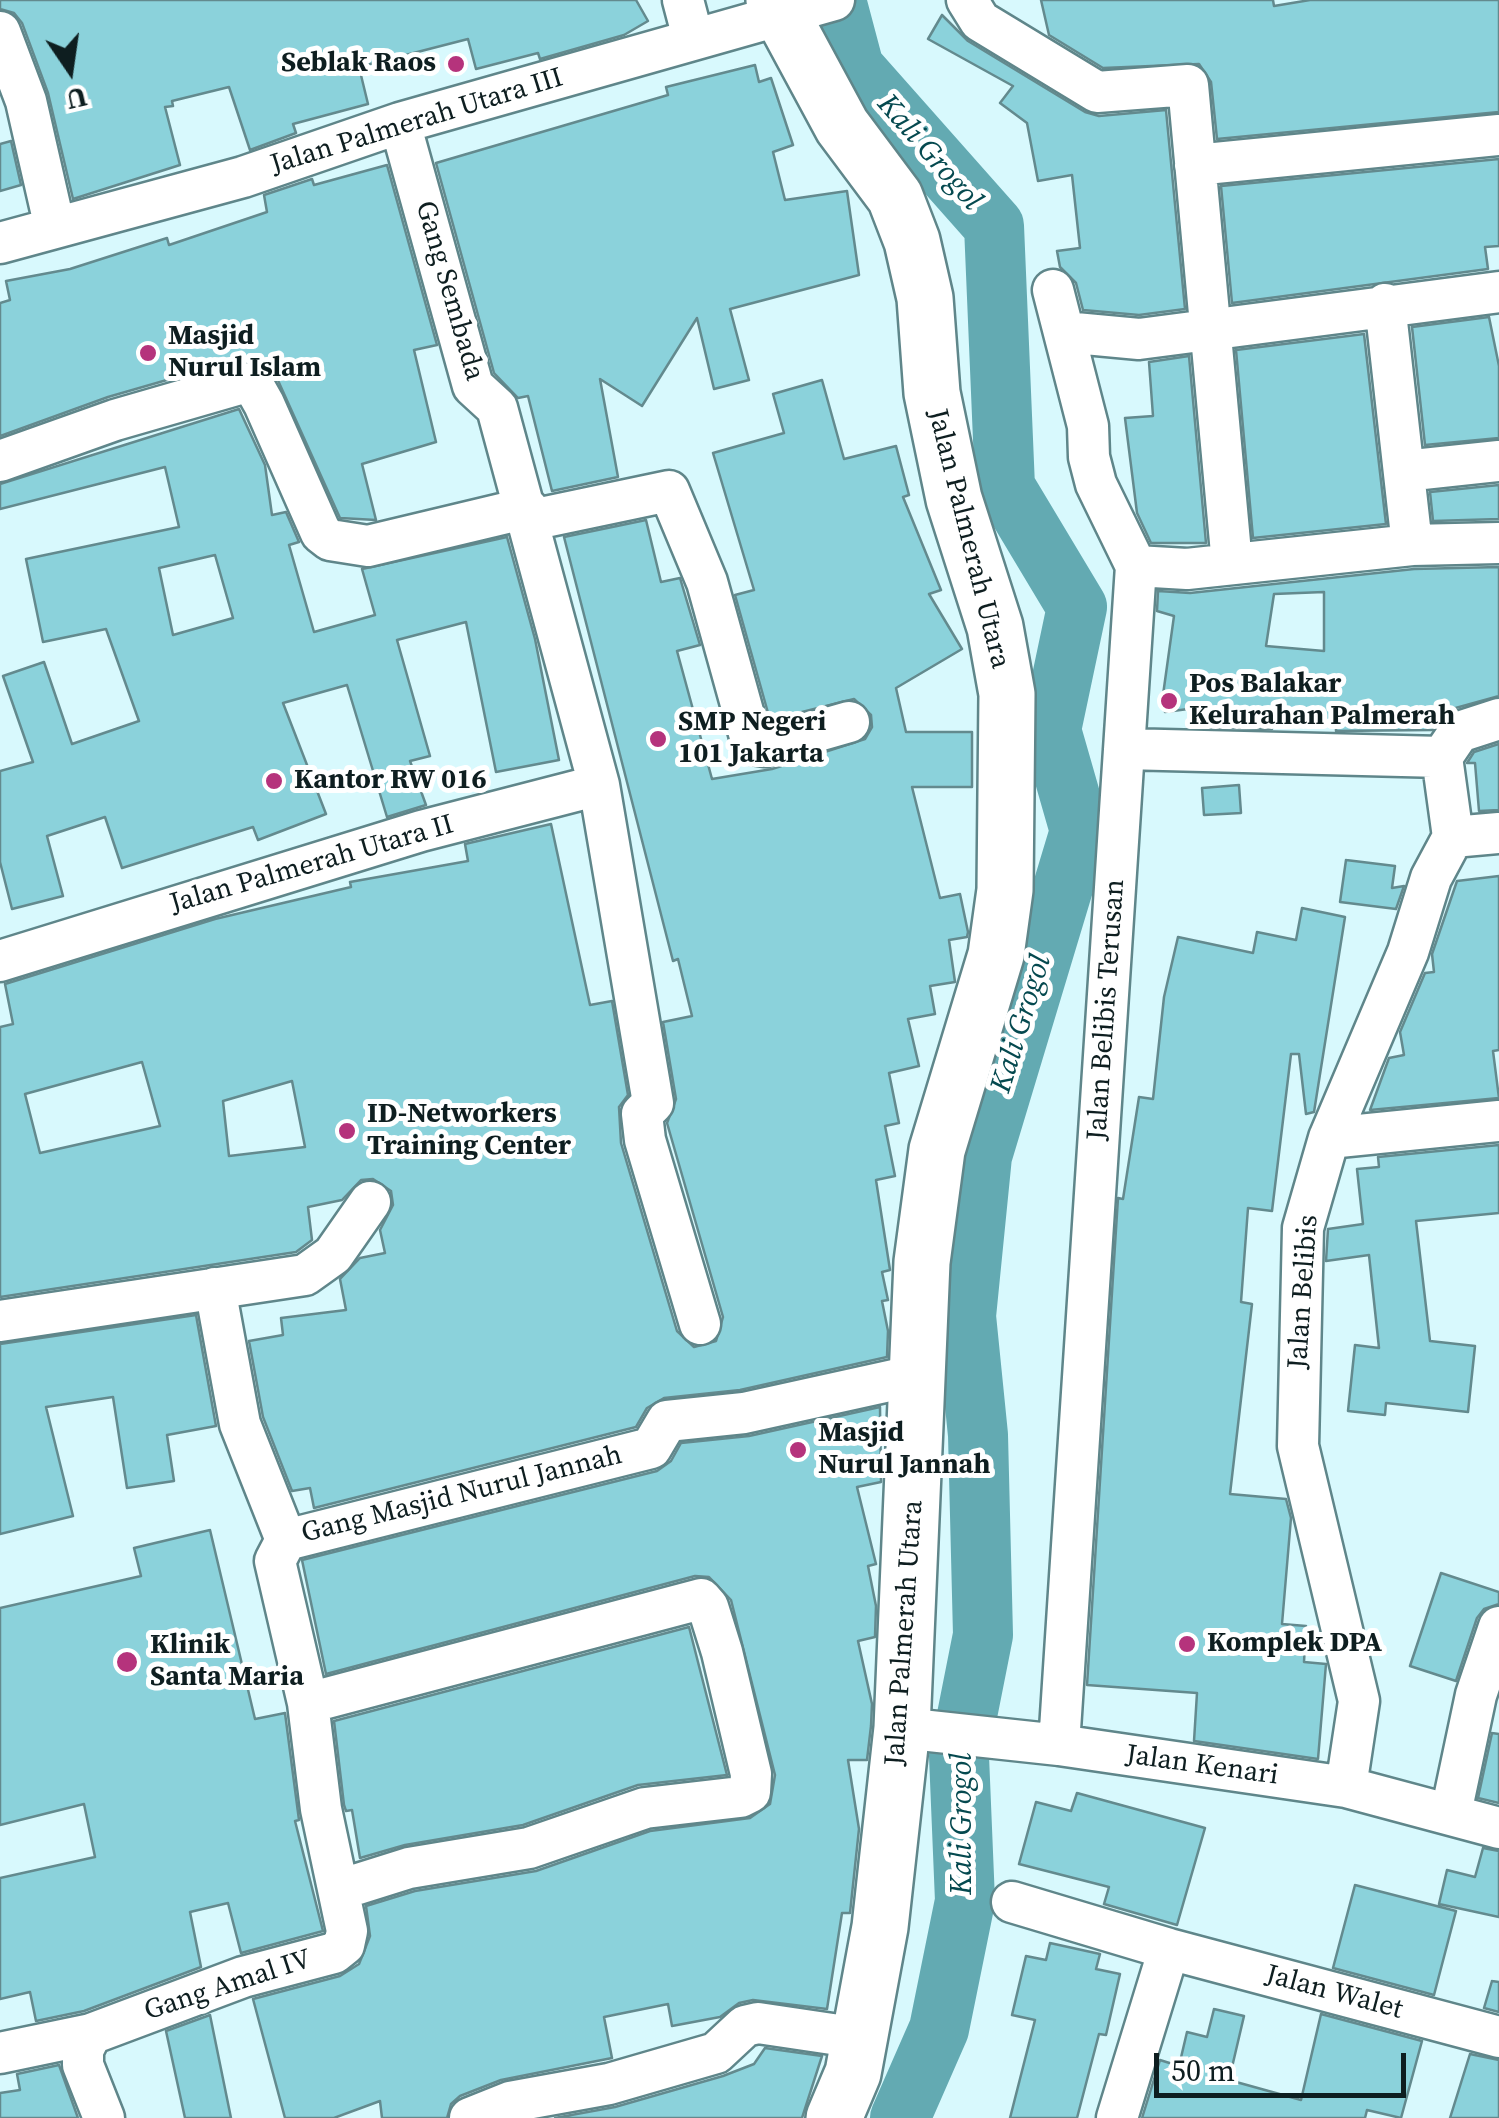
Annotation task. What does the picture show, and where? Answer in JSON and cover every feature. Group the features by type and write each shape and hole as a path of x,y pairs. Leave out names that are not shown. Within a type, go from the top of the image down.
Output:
{"street":[{"path":"967,0 980,21 1097,92 1188,85 1232,564"},
{"name":"Jalan Palmerah Utara III","path":"0,243 243,178 688,19 800,5"},
{"name":"Jalan Palmerah Utara","path":"800,5 842,126 895,197 912,241 925,298 932,393 942,446 954,499 995,627 1007,694 1002,906 996,955 937,1150 922,1262 918,1729 853,2073 834,2118"},
{"path":"0,32 26,101 56,228"},
{"name":"Gang Sembada","path":"400,123 473,386 498,408 529,514"},
{"path":"1194,165 1499,135"},
{"name":"Jalan Belibis Terusan","path":"1042,1743 1136,566 1096,484 1089,457 1088,426 1052,290"},
{"path":"1064,332 1140,339 1499,292"},
{"path":"1385,304 1412,546"},
{"path":"0,461 115,420 243,383 255,388 264,404 307,504 330,540 368,546 669,490 707,582 752,744 766,746 848,722"},
{"path":"1404,471 1499,461"},
{"path":"529,514 599,785 653,1103 642,1114 645,1140 700,1324"},
{"path":"1136,566 1187,569 1412,546 1499,544"},
{"path":"1499,719 1459,732 1442,758 1453,836 1499,833"},
{"path":"1124,749 1442,758"},
{"name":"Jalan Palmerah Utara II","path":"0,961 403,837 599,785"},
{"name":"Jalan Belibis","path":"1346,1787 1359,1702 1298,1446 1296,1397 1304,1228 1330,1138 1408,952 1432,878 1453,836"},
{"path":"1330,1138 1499,1121"},
{"path":"0,1321 305,1275 333,1255 370,1202"},
{"path":"215,1288 240,1424 286,1540"},
{"name":"Gang Masjid Nurul Jannah","path":"317,1776 308,1703 275,1561 286,1540 651,1448 667,1421 744,1413 921,1374"},
{"path":"308,1703 702,1599 722,1652 752,1782 750,1792 740,1797 645,1808 529,1848 426,1864 338,1890"},
{"path":"1451,1813 1476,1695 1499,1627"},
{"name":"Jalan Kenari","path":"918,1729 1346,1787 1499,1828"},
{"name":"Gang Amal IV","path":"0,2053 92,2034 242,1978 334,1953 344,1945 347,1931 317,1776"},
{"name":"Jalan Walet","path":"1012,1902 1169,1949 1499,2036"},
{"path":"1117,2118 1169,1949"},
{"path":"470,2118 510,2102 608,2084 716,2054 744,2026 758,2023 860,2038"},
{"path":"92,2034 82,2050 82,2065 104,2118"}],"building":[{"path":"0,0 636,0 648,21 624,35 540,59 538,53 476,69 468,39 359,67 368,104 293,124 296,133 250,150 229,87 172,101 173,106 165,107 180,165 73,199 48,93 22,23 14,13 0,9"},
{"path":"1041,0 1273,0 1274,6 1310,0 1499,0 1499,112 1217,139 1211,82 1199,64 1103,68 1049,35"},
{"path":"942,15 968,41 1085,112 1099,116 1166,110 1185,309 1139,315 1083,310 1076,283 1060,267 1057,251 1080,248 1072,175 1038,181 1027,123 1000,103 1013,86 928,39"},
{"path":"755,65 759,82 771,78 793,145 773,152 785,200 847,191 859,275 730,309 749,380 714,389 697,318 642,406 600,379 618,477 552,491 528,396 518,398 494,373 436,163 668,95 666,87"},
{"path":"11,141 21,185 0,191 0,144"},
{"path":"1499,159 1499,246 1485,247 1488,269 1232,303 1221,186"},
{"path":"387,165 437,345 414,350 436,442 362,464 376,520 340,518 276,376 251,361 236,360 108,397 0,436 0,303 10,300 6,281 70,269 167,238 169,245 267,212 264,195 312,179 314,185"},
{"path":"1489,317 1499,366 1499,438 1425,445 1412,327"},
{"path":"1364,334 1386,524 1253,538 1236,350"},
{"path":"1189,356 1206,543 1151,543 1137,513 1125,418 1153,416 1149,362"},
{"path":"822,380 844,459 896,446 909,495 903,497 941,590 929,594 962,649 896,688 906,732 972,732 972,787 912,787 940,898 960,894 968,932 967,937 949,940 955,982 930,986 935,1014 908,1019 919,1066 889,1073 899,1123 885,1126 895,1176 876,1180 890,1270 882,1272 888,1300 882,1301 888,1331 887,1357 740,1390 664,1398 647,1408 636,1427 314,1508 310,1488 292,1491 263,1417 249,1341 283,1335 281,1318 346,1310 340,1279 360,1258 385,1253 380,1230 393,1205 391,1191 373,1179 361,1180 342,1200 308,1207 312,1240 296,1252 0,1297 0,1027 13,1024 5,984 215,919 351,887 350,882 468,861 465,844 551,824 590,1005 612,1001 628,1095 619,1107 621,1143 677,1331 694,1347 716,1341 723,1317 667,1123 676,1099 663,1022 692,1016 678,959 673,961 564,537 646,520 661,582 680,578 700,645 677,651 712,779 772,769 865,739 872,727 871,715 854,699 770,720 735,595 754,590 713,453 784,433 773,394","holes":["142,1062 160,1126 40,1153 25,1094","292,1081 305,1147 229,1156 223,1101"]},
{"path":"239,409 265,465 272,515 286,512 299,542 289,545 314,632 375,615 362,569 507,537 535,639 559,760 496,772 466,622 397,640 430,756 410,761 426,805 387,817 347,685 283,703 326,814 258,840 253,827 122,868 105,817 47,836 63,896 12,909 0,862 0,771 33,762 3,676 44,662 72,744 139,721 106,629 43,642 26,559 179,527 165,467 0,509 0,484","holes":["215,555 233,618 173,635 159,568"]},
{"path":"1499,485 1499,519 1433,521 1430,492"},
{"path":"1499,567 1499,696 1452,709 1432,730 1336,731 1336,722 1274,721 1272,729 1190,727 1196,708 1165,712 1163,695 1174,616 1157,611 1158,591 1190,593 1414,569","holes":["1324,592 1324,651 1266,646 1274,594"]},
{"path":"1499,744 1499,810 1479,811 1475,763 1467,763 1474,752"},
{"path":"1239,785 1241,813 1204,815 1202,788"},
{"path":"1346,860 1395,866 1392,888 1404,886 1396,909 1340,902"},
{"path":"1499,876 1499,1050 1493,1051 1499,1098 1370,1110 1389,1058 1404,1055 1400,1032 1425,973 1434,972 1432,954 1457,881"},
{"path":"1302,908 1345,917 1314,1112 1306,1114 1299,1054 1291,1054 1272,1211 1248,1208 1241,1302 1252,1304 1230,1494 1286,1499 1291,1518 1282,1624 1306,1626 1304,1662 1326,1664 1318,1759 1194,1741 1197,1693 1087,1685 1118,1198 1123,1199 1139,1097 1153,1099 1164,997 1178,937 1253,953 1257,932 1296,940"},
{"path":"1499,1145 1499,1213 1416,1221 1430,1341 1475,1346 1468,1412 1386,1403 1385,1415 1348,1411 1355,1345 1379,1348 1369,1255 1326,1261 1328,1229 1363,1224 1357,1169 1379,1167 1378,1157"},
{"path":"196,1315 216,1426 167,1435 174,1481 127,1488 113,1397 46,1407 73,1516 0,1534 0,1344"},
{"path":"880,1407 881,1482 857,1487 876,1564 868,1566 876,1606 875,1637 858,1641 872,1704 871,1726 867,1760 848,1760 859,1829 850,1913 842,1913 827,2009 753,2000 739,2003 720,2017 672,2026 668,2004 604,2017 612,2058 501,2080 460,2096 451,2104 447,2118 382,2118 380,2101 334,2118 285,2118 253,1999 340,1976 359,1964 370,1936 366,1906 415,1891 536,1871 650,1831 750,1818 770,1804 775,1775 731,1600 709,1577 695,1576 326,1674 302,1560 657,1471 671,1461 681,1443 749,1436"},
{"path":"210,1530 255,1719 285,1713 299,1820 295,1821 323,1931 241,1953 228,1903 190,1912 201,1967 84,2011 36,2021 30,1992 0,1999 0,1878 95,1857 84,1804 0,1825 0,1608 141,1576 134,1548"},
{"path":"1441,1573 1499,1592 1499,1604 1484,1609 1477,1618 1456,1681 1410,1666"},
{"path":"689,1627 727,1775 638,1785 523,1825 405,1845 360,1858 352,1810 346,1811 344,1805 334,1721"},
{"path":"1492,1733 1499,1734 1499,1803 1478,1798"},
{"path":"1077,1793 1205,1828 1177,1925 1104,1904 1109,1887 1019,1864 1036,1802 1071,1811"},
{"path":"1483,1848 1499,1851 1499,1917 1439,1904 1447,1870 1475,1877"},
{"path":"1355,1885 1456,1911 1434,1995 1333,1968"},
{"path":"1050,1943 1100,1954 1096,1969 1120,1974 1106,2035 1099,2034 1077,2118 1010,2118 1035,2020 1012,2015 1026,1956 1046,1960"},
{"path":"1492,1981 1499,1982 1499,2012 1484,2008"},
{"path":"1214,2009 1244,2016 1229,2080 1301,2100 1321,2014 1422,2041 1401,2118 1367,2110 1365,2118 1142,2118 1160,2060 1179,2066 1187,2032 1207,2037"},
{"path":"210,2015 231,2118 185,2118 166,2031"},
{"path":"765,2048 822,2056 802,2118 555,2118 615,2107 723,2076 754,2064"},
{"path":"1470,2054 1499,2060 1499,2118 1450,2118"},
{"path":"59,2065 78,2118 0,2118 0,2093 20,2090 17,2074"}],"waterway":[{"name":"Kali Grogol","path":"836,0 854,68 994,226 1005,487 1077,607 1051,730 1080,831 982,1156 966,1316 978,1435 983,1635 959,1756 965,1901 939,2029 900,2118"}],"place":[{"name":"Seblak Raos","path":"456,64"},
{"name":"Masjid Nurul Islam","path":"148,353"},
{"name":"Pos Balakar Kelurahan Palmerah","path":"1169,701"},
{"name":"SMP Negeri 101 Jakarta","path":"658,739"},
{"name":"Kantor RW 016","path":"274,781"},
{"name":"ID-Networkers Training Center","path":"347,1131"},
{"name":"Masjid Nurul Jannah","path":"798,1450"},
{"name":"Komplek DPA","path":"1187,1644"},
{"name":"Klinik Santa Maria","path":"127,1662"}]}
